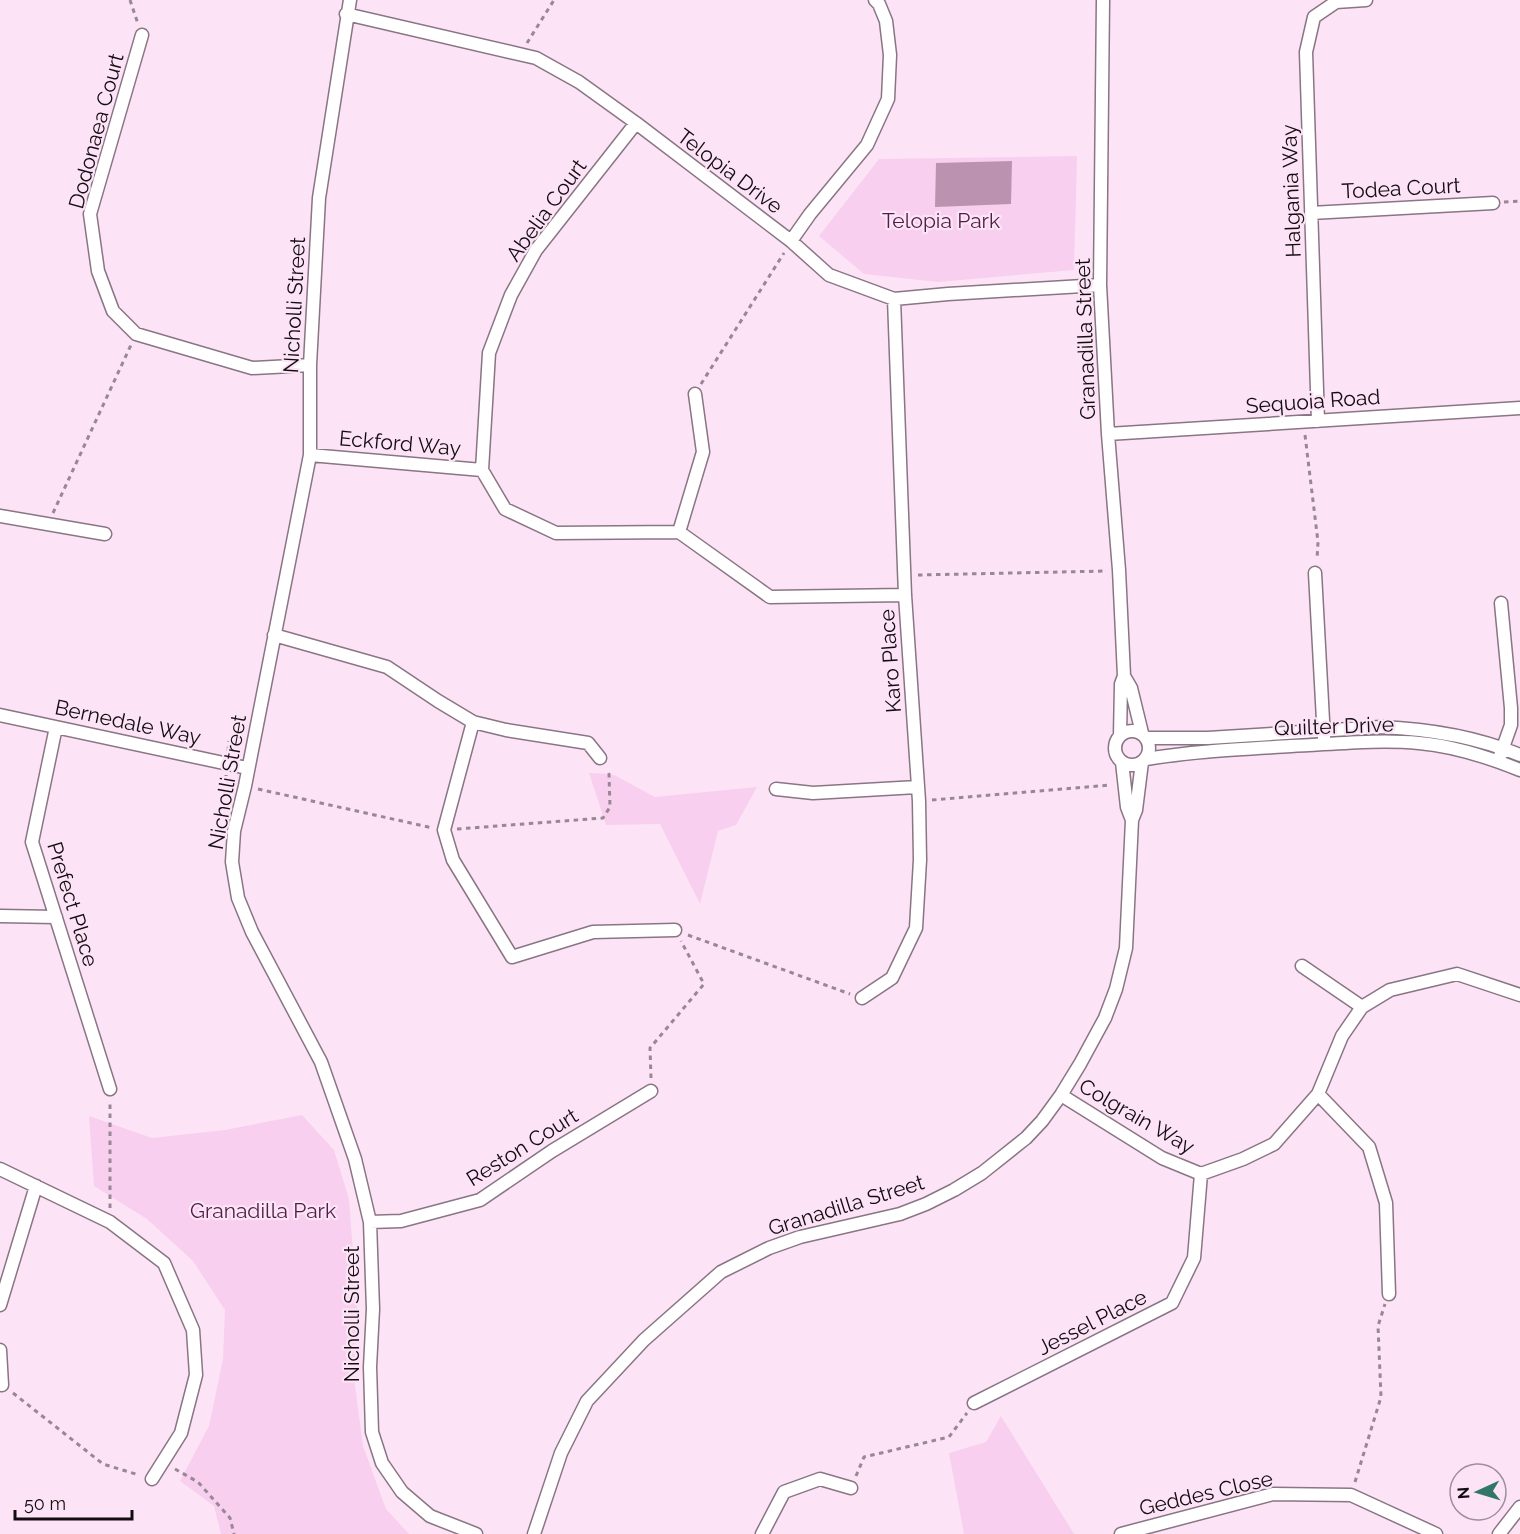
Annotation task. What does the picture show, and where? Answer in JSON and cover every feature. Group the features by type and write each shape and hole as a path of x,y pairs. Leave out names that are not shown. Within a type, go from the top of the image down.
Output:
{"street":[{"name":"Nicholli Street","path":"350,0 319,198 310,365 310,455 245,786 234,831 232,862 238,898 252,932 321,1062 355,1159 370,1222 374,1309 370,1367 372,1432 382,1463 402,1492 430,1516 476,1534"},
{"path":"791,241 810,214 867,145 888,99 890,55 886,21 875,0"},
{"name":"Granadilla Street","path":"1103,0 1100,285 1108,434 1119,570 1124,676 1131,688 1144,736"},
{"name":"Halgania Way","path":"1318,421 1306,52 1314,17 1336,2 1366,0"},
{"name":"Telopia Drive","path":"346,15 536,58 579,82 636,123 791,241 829,275 894,299 1100,285"},
{"name":"Dodonaea Court","path":"135,334 113,311 98,271 90,214 142,34"},
{"name":"Abelia Court","path":"482,470 489,353 511,295 536,250 636,123"},
{"name":"Todea Court","path":"1311,213 1494,203"},
{"name":"Karo Place","path":"862,998 892,978 916,928 920,860 919,801 904,575 894,299"},
{"path":"135,334 252,368 310,365"},
{"path":"695,394 704,452 679,532 770,597 905,595"},
{"name":"Sequoia Road","path":"1108,434 1520,408"},
{"name":"Eckford Way","path":"310,455 482,470 505,509 556,533 679,532"},
{"path":"0,516 105,534"},
{"path":"1315,573 1325,745"},
{"path":"1498,761 1510,725 1511,708 1501,603"},
{"path":"274,635 387,667 473,722 506,730 588,743 600,758"},
{"name":"Granadilla Street","path":"1120,736 1120,684 1124,676"},
{"name":"Bernedale Way","path":"0,714 247,768"},
{"path":"473,722 444,830 453,860 512,957 593,932 675,930"},
{"name":"Prefect Place","path":"56,727 32,842 110,1089"},
{"name":"Quilter Drive","path":"1144,736 1208,738 1404,728 1504,748 1520,755"},
{"path":"1130,731 1144,736 1150,748 1144,761 1130,766 1117,757 1115,748 1120,736 1130,731"},
{"name":"Quilter Drive","path":"1144,761 1199,751 1385,741 1454,748 1520,770"},
{"name":"Granadilla Street","path":"534,1534 561,1453 587,1401 644,1340 721,1272 769,1248 800,1237 900,1214 954,1190 982,1173 1026,1138 1061,1095 1105,1018 1116,988 1126,948 1132,820 1136,810 1144,761"},
{"name":"Granadilla Street","path":"1122,762 1127,807 1132,820"},
{"path":"776,789 813,793 917,787"},
{"path":"0,916 56,917"},
{"path":"1302,966 1362,1007"},
{"name":"Colgrain Way","path":"1061,1095 1162,1158 1201,1174 1243,1160 1274,1144 1318,1094 1342,1036 1362,1007 1390,990 1457,974 1520,995"},
{"name":"Reston Court","path":"370,1222 401,1221 480,1200 552,1151 651,1091"},
{"path":"1318,1094 1369,1147 1386,1203 1389,1294"},
{"path":"0,1169 110,1222 164,1263 193,1330 196,1375 181,1433 152,1479"},
{"name":"Jessel Place","path":"974,1403 1172,1303 1194,1258 1201,1174"},
{"path":"0,1305 36,1186"},
{"path":"0,1350 2,1385"},
{"path":"762,1534 784,1492 820,1479 851,1488"},
{"name":"Geddes Close","path":"1121,1534 1273,1494 1352,1495 1436,1534"},
{"path":"1499,1534 1520,1507"}],"path":[{"path":"130,0 142,34"},
{"path":"520,55 554,0"},
{"path":"695,394 791,241"},
{"path":"48,523 135,334"},
{"path":"1304,422 1318,542 1315,573"},
{"path":"904,575 1119,570"},
{"path":"245,786 444,830 603,818 610,807 609,774 600,758"},
{"path":"919,801 1125,784"},
{"path":"675,930 862,998"},
{"path":"651,1091 650,1048 704,984 675,930"},
{"path":"110,1089 110,1222"},
{"path":"1352,1495 1381,1397 1378,1326 1389,1294"},
{"path":"2,1385 103,1464 152,1479"},
{"path":"851,1488 864,1457 949,1437 974,1403"},
{"path":"163,1463 198,1482 230,1518 234,1534"}],"green space":[{"name":"Telopia Park","path":"1077,156 1074,270 938,282 864,274 819,236 879,159"},
{"path":"589,773 616,776 655,797 757,787 736,825 718,831 700,904 660,824 606,825"},
{"name":"Granadilla Park","path":"302,1115 334,1150 349,1199 357,1304 354,1378 363,1446 386,1509 409,1534 221,1534 214,1506 180,1481 209,1426 223,1359 225,1310 193,1261 147,1219 94,1186 89,1116 152,1138 225,1130"},
{"path":"1001,1416 1074,1534 964,1534 949,1453 986,1442"}],"shaded area":[{"path":"1012,161 1011,204 935,207 936,163"}]}
